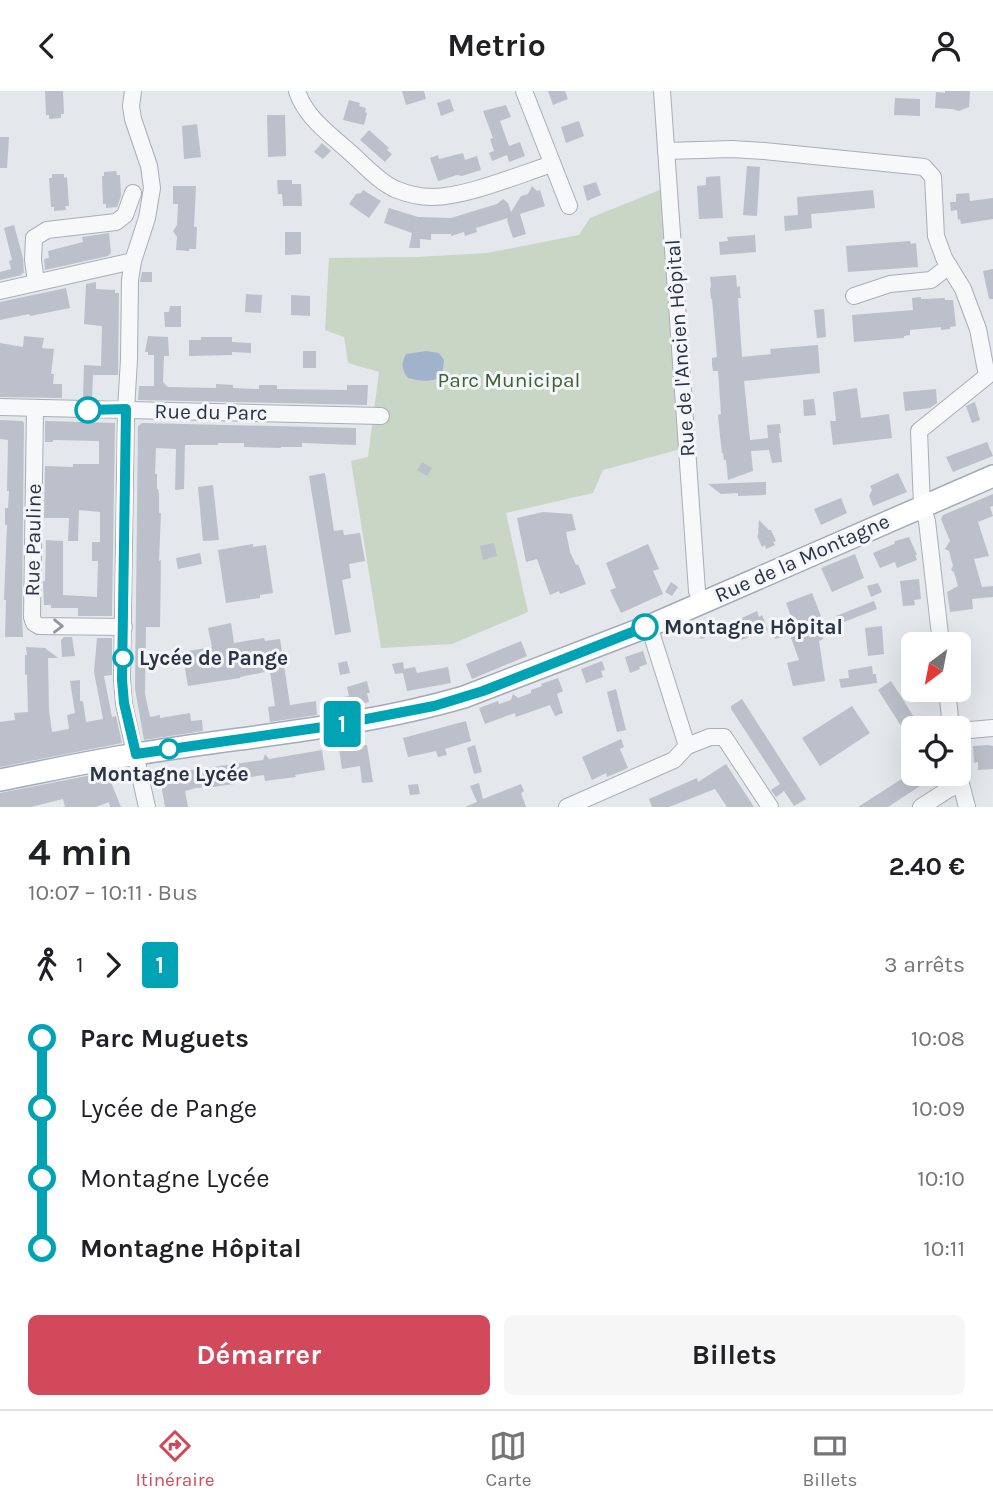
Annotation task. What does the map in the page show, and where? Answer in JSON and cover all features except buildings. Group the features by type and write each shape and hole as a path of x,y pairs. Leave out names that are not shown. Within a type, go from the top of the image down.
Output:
{"main road":[{"name":"Rue de la Montagne","path":"0,780 136,754 330,726 434,706 483,691 649,626 993,476"}],"street":[{"path":"133,91 133,119 149,166 152,188 147,218 133,261 130,280 122,680 124,703 148,807"},
{"path":"297,91 310,117 384,182 406,193 445,196 552,164"},
{"path":"524,91 569,206"},
{"name":"Rue de l'Ancien Hôpital","path":"662,91 696,591 702,603"},
{"path":"666,151 764,151 924,167 933,177 936,236 944,258 963,289 978,329 987,376 919,431 922,506 927,521 940,632"},
{"path":"36,282 34,238 47,230 116,222 125,215 132,193"},
{"path":"0,291 133,261"},
{"path":"855,296 890,284 931,280 949,266"},
{"name":"Rue du Parc","path":"0,408 381,416"},
{"name":"Rue Pauline","path":"35,408 34,623 39,626 124,627"},
{"path":"649,626 687,746"},
{"path":"971,730 993,729"},
{"path":"567,807 674,759 687,746 710,737 724,737 770,807"},
{"path":"922,807 951,786"},
{"path":"961,786 967,807"}],"green space":[{"name":"Parc Municipal","path":"662,189 681,449 603,470 593,493 506,513 528,612 452,644 381,648 351,461 368,457 379,372 348,363 344,337 325,330 329,258 487,253 579,235 590,218"}],"water":[{"path":"426,351 439,353 444,360 442,376 425,381 408,378 402,366 406,354"}],"bus line":[{"name":"1","path":"88,410 126,409 122,680 124,703 136,754 330,726 434,706 483,691 645,627"}],"place":[{"name":"Montagne Hôpital","path":"645,627"},
{"name":"Lycée de Pange","path":"123,658"},
{"name":"Montagne Lycée","path":"169,749"}]}
